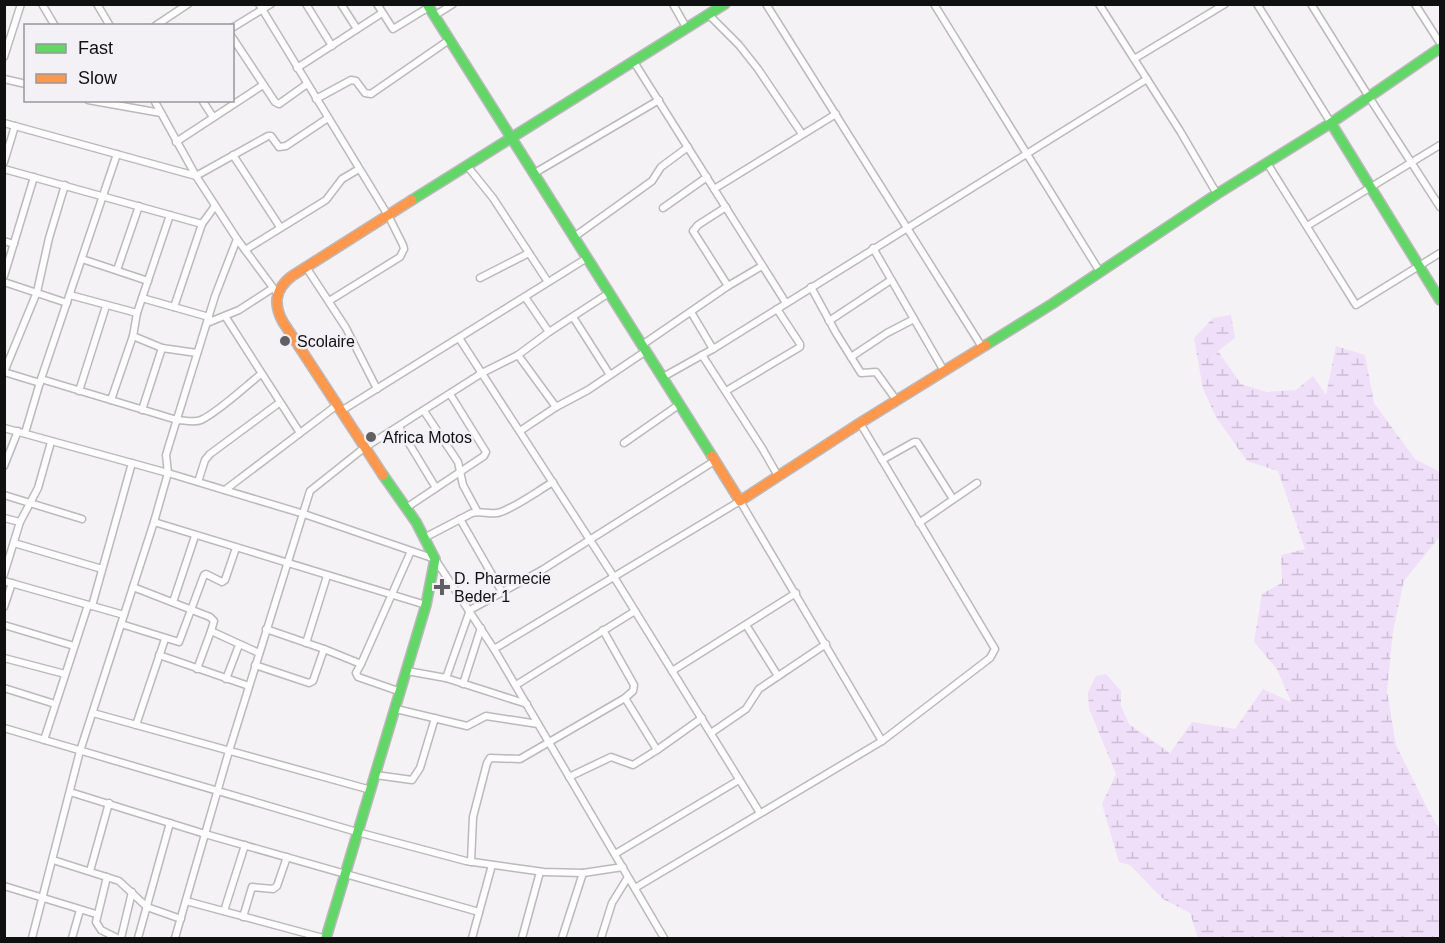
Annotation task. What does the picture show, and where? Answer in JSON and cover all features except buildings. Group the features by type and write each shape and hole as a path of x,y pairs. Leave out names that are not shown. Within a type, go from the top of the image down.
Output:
{"street":[{"path":"4,57 21,4"},
{"path":"42,4 54,24"},
{"path":"97,4 109,24"},
{"path":"158,24 188,4"},
{"path":"234,26 260,7 271,4"},
{"path":"306,4 332,46"},
{"path":"340,4 357,29"},
{"path":"377,4 393,29 428,6 716,460 882,741"},
{"path":"434,16 453,4"},
{"path":"673,4 687,28"},
{"path":"142,298 208,320 239,310 275,290 288,278 389,217 725,4"},
{"path":"766,4 982,347"},
{"path":"934,4 1100,272"},
{"path":"1099,4 1217,194"},
{"path":"1134,59 1225,4"},
{"path":"1257,4 1440,300"},
{"path":"1311,4 1440,207"},
{"path":"494,649 740,501 1331,123 1440,46 1415,4"},
{"path":"260,7 389,217 404,249 400,257 329,301"},
{"path":"297,68 382,13"},
{"path":"709,15 739,45 758,69 802,134"},
{"path":"234,40 275,102 279,104 307,84"},
{"path":"316,99 351,80 356,81 366,93 371,94 450,40"},
{"path":"634,62 786,303"},
{"path":"4,79 24,84"},
{"path":"663,377 713,349 907,226 1147,79"},
{"path":"176,142 263,85"},
{"path":"234,96 237,100"},
{"path":"533,174 659,100"},
{"path":"100,102 161,113"},
{"path":"155,102 214,206 275,290 277,312 364,448 406,508 435,559 470,610 516,685 664,939"},
{"path":"203,102 213,117"},
{"path":"714,189 836,114"},
{"path":"4,123 196,176 268,136 271,136 279,147 286,146 328,118"},
{"path":"4,162 15,126"},
{"path":"1307,226 1440,145"},
{"path":"574,237 652,181 661,166 688,147"},
{"path":"4,466 21,433 40,381 117,154"},
{"path":"233,155 280,227"},
{"path":"1267,163 1356,305 1440,253"},
{"path":"468,167 493,198 548,282"},
{"path":"4,169 202,224"},
{"path":"245,250 326,200 342,179 359,169"},
{"path":"4,276 34,177"},
{"path":"663,208 707,177"},
{"path":"65,185 46,246 37,292 4,372 177,420 201,420 261,374"},
{"path":"117,270 139,206"},
{"path":"174,307 202,224 214,206"},
{"path":"726,207 698,225 693,231 728,286"},
{"path":"111,400 133,336 137,313 171,215"},
{"path":"32,939 80,751 168,473 166,455 225,267 237,239"},
{"path":"4,241 14,244"},
{"path":"873,248 944,371"},
{"path":"480,278 530,253"},
{"path":"225,490 300,433 339,408 377,389 587,258"},
{"path":"82,259 148,281"},
{"path":"520,431 610,375 691,312 762,266"},
{"path":"306,267 346,328 377,389"},
{"path":"829,321 891,280"},
{"path":"4,282 67,303"},
{"path":"811,287 861,373 876,372 897,401"},
{"path":"177,938 217,791 255,665 304,514 306,498 314,486 364,448 482,373 518,355 609,293"},
{"path":"70,295 137,313"},
{"path":"525,297 549,332"},
{"path":"79,391 106,306"},
{"path":"726,391 800,347 777,309"},
{"path":"691,312 713,349"},
{"path":"225,316 300,433"},
{"path":"573,317 610,375"},
{"path":"850,357 914,319"},
{"path":"133,336 162,348 197,353"},
{"path":"459,338 614,577 760,813"},
{"path":"142,410 162,348"},
{"path":"518,355 556,407"},
{"path":"702,355 778,476"},
{"path":"406,508 484,456 486,452 450,394"},
{"path":"198,482 204,463 210,454 279,403"},
{"path":"624,443 680,404"},
{"path":"424,411 458,462 463,485 477,511"},
{"path":"635,888 882,741 995,652 994,646 860,423"},
{"path":"399,427 436,488"},
{"path":"4,428 168,473 304,514 435,559"},
{"path":"4,574 20,522 38,488 51,442"},
{"path":"882,460 917,442 954,499"},
{"path":"446,678 470,610 590,540 716,460"},
{"path":"44,740 102,569 132,463"},
{"path":"424,538 477,511 489,514 502,512 553,482"},
{"path":"919,522 977,483"},
{"path":"4,495 82,519"},
{"path":"4,518 20,522"},
{"path":"460,519 502,592"},
{"path":"154,522 426,605"},
{"path":"173,602 195,536"},
{"path":"14,543 102,569"},
{"path":"122,624 179,642 204,575 222,582 225,580 236,548"},
{"path":"401,692 358,677 356,673 411,551"},
{"path":"186,901 325,939 401,692 426,605 435,559"},
{"path":"306,643 327,576"},
{"path":"4,607 8,582 124,615"},
{"path":"133,587 192,609 214,621 197,669"},
{"path":"672,671 796,593"},
{"path":"516,685 635,611"},
{"path":"4,625 74,646"},
{"path":"746,625 778,676"},
{"path":"464,684 481,628"},
{"path":"266,629 361,664"},
{"path":"471,862 474,818 488,760 493,757 520,759 625,698 633,691 634,685 603,630"},
{"path":"211,631 259,653"},
{"path":"136,725 165,639"},
{"path":"711,734 746,709 759,689 826,644"},
{"path":"226,679 239,645"},
{"path":"255,665 309,683 313,681 324,649"},
{"path":"159,655 249,686"},
{"path":"4,658 65,674"},
{"path":"407,671 446,678 527,704"},
{"path":"4,688 55,704"},
{"path":"625,698 657,750"},
{"path":"396,709 468,726 486,716 538,723"},
{"path":"93,712 371,790"},
{"path":"376,775 412,780 420,768 435,718"},
{"path":"569,777 611,757 633,765 702,718"},
{"path":"4,728 357,832 471,862 540,872 583,873 623,867"},
{"path":"615,854 740,780"},
{"path":"70,792 205,834 479,912"},
{"path":"90,871 109,803"},
{"path":"138,939 170,823"},
{"path":"224,912 245,845"},
{"path":"243,917 252,886 273,889 277,886 287,857"},
{"path":"53,860 123,883 147,906 181,919"},
{"path":"472,939 492,865"},
{"path":"522,939 540,872"},
{"path":"562,939 583,873"},
{"path":"108,877 96,914 96,922 99,928 119,939 132,892"},
{"path":"601,939 612,903 628,877"},
{"path":"4,886 96,914"},
{"path":"72,939 80,910"}],"green space":[{"path":"1231,315 1235,338 1218,351 1241,384 1267,392 1296,390 1313,376 1326,395 1336,346 1365,355 1374,403 1415,459 1440,472 1440,536 1404,581 1393,631 1387,691 1396,745 1440,830 1440,938 1198,938 1190,913 1163,899 1130,865 1119,862 1102,804 1116,774 1089,708 1088,692 1096,676 1106,674 1121,691 1121,706 1129,724 1170,753 1192,722 1235,729 1263,689 1291,702 1277,669 1254,642 1262,594 1282,583 1281,555 1305,549 1278,471 1247,461 1216,417 1203,389 1194,338 1213,318"}],"traffic: fast":[{"path":"427,4 712,456"},
{"path":"412,200 725,4"},
{"path":"986,345 1217,194 1331,123 1440,48"},
{"path":"1331,123 1440,300"},
{"path":"326,938 426,605 435,559 416,522 383,475"}],"traffic: slow":[{"path":"383,475 283,322 278,309 277,297 282,286 292,276 412,200"},
{"path":"712,456 740,501 986,345"}],"place":[{"name":"Scolaire","path":"285,341"},
{"name":"Africa Motos","path":"371,437"},
{"name":"D. Pharmecie Beder 1","path":"442,587"}]}
